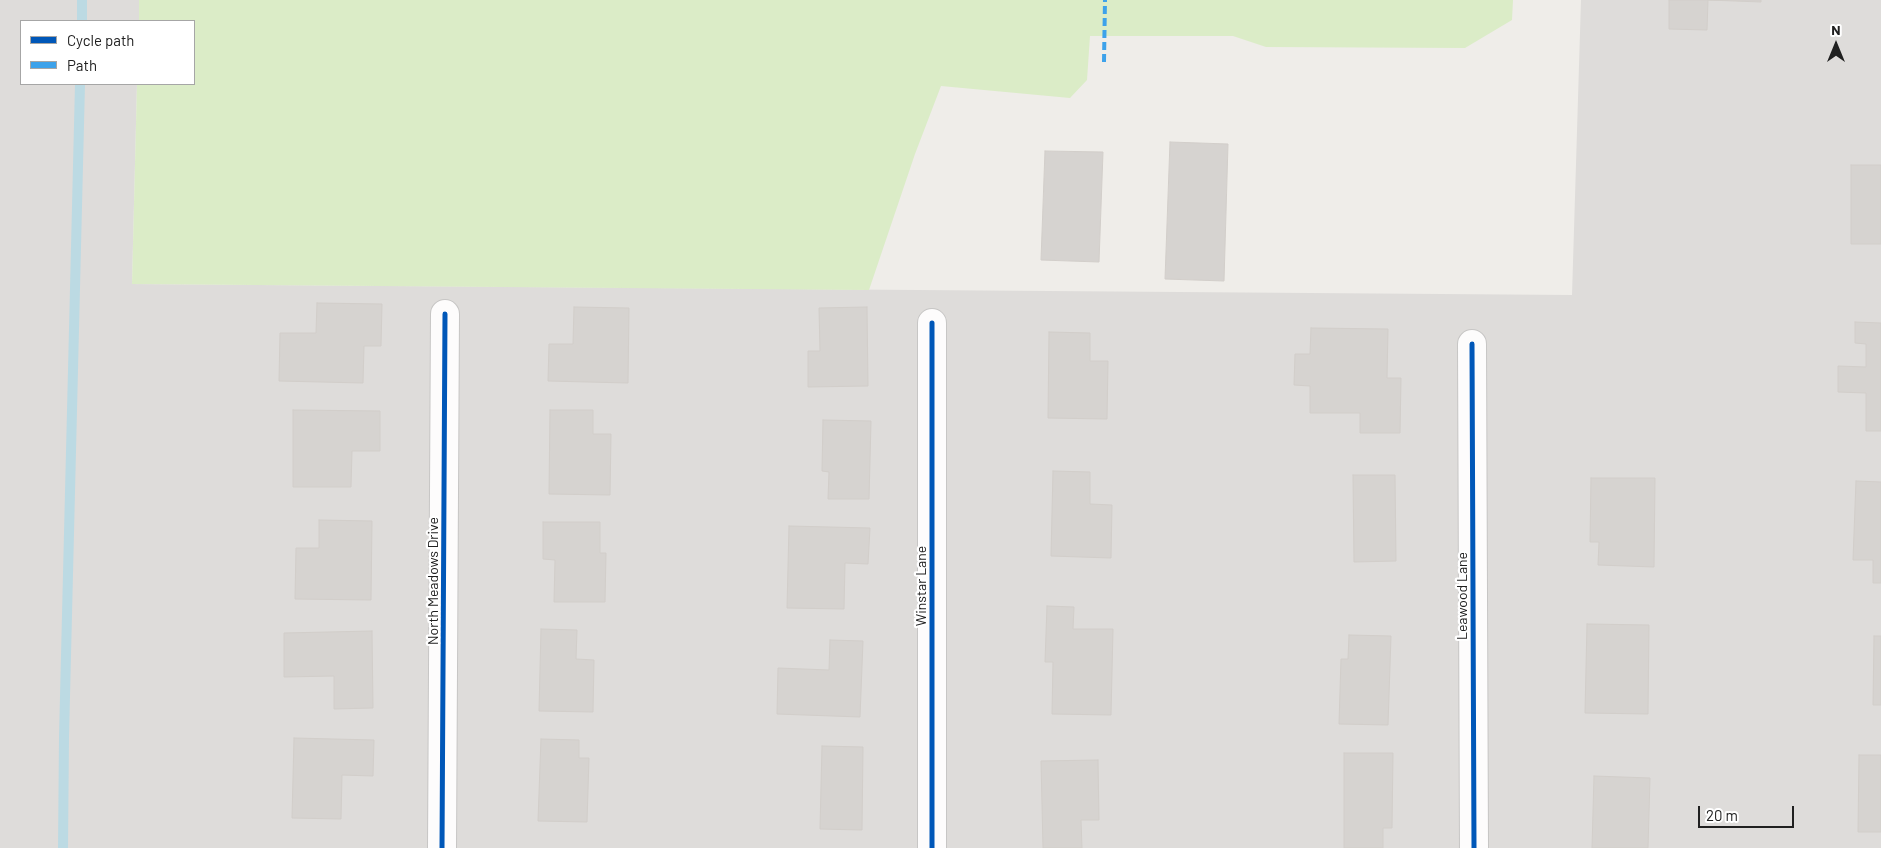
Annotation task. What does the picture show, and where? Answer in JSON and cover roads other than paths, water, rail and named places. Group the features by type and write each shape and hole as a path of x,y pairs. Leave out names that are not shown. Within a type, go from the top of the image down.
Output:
{"street":[{"name":"North Meadows Drive","path":"442,848 445,314"},
{"name":"Winstar Lane","path":"932,323 932,848"},
{"name":"Leawood Lane","path":"1472,344 1474,848"}],"waterway":[{"path":"82,0 82,20"},
{"path":"63,848 80,85"}]}
